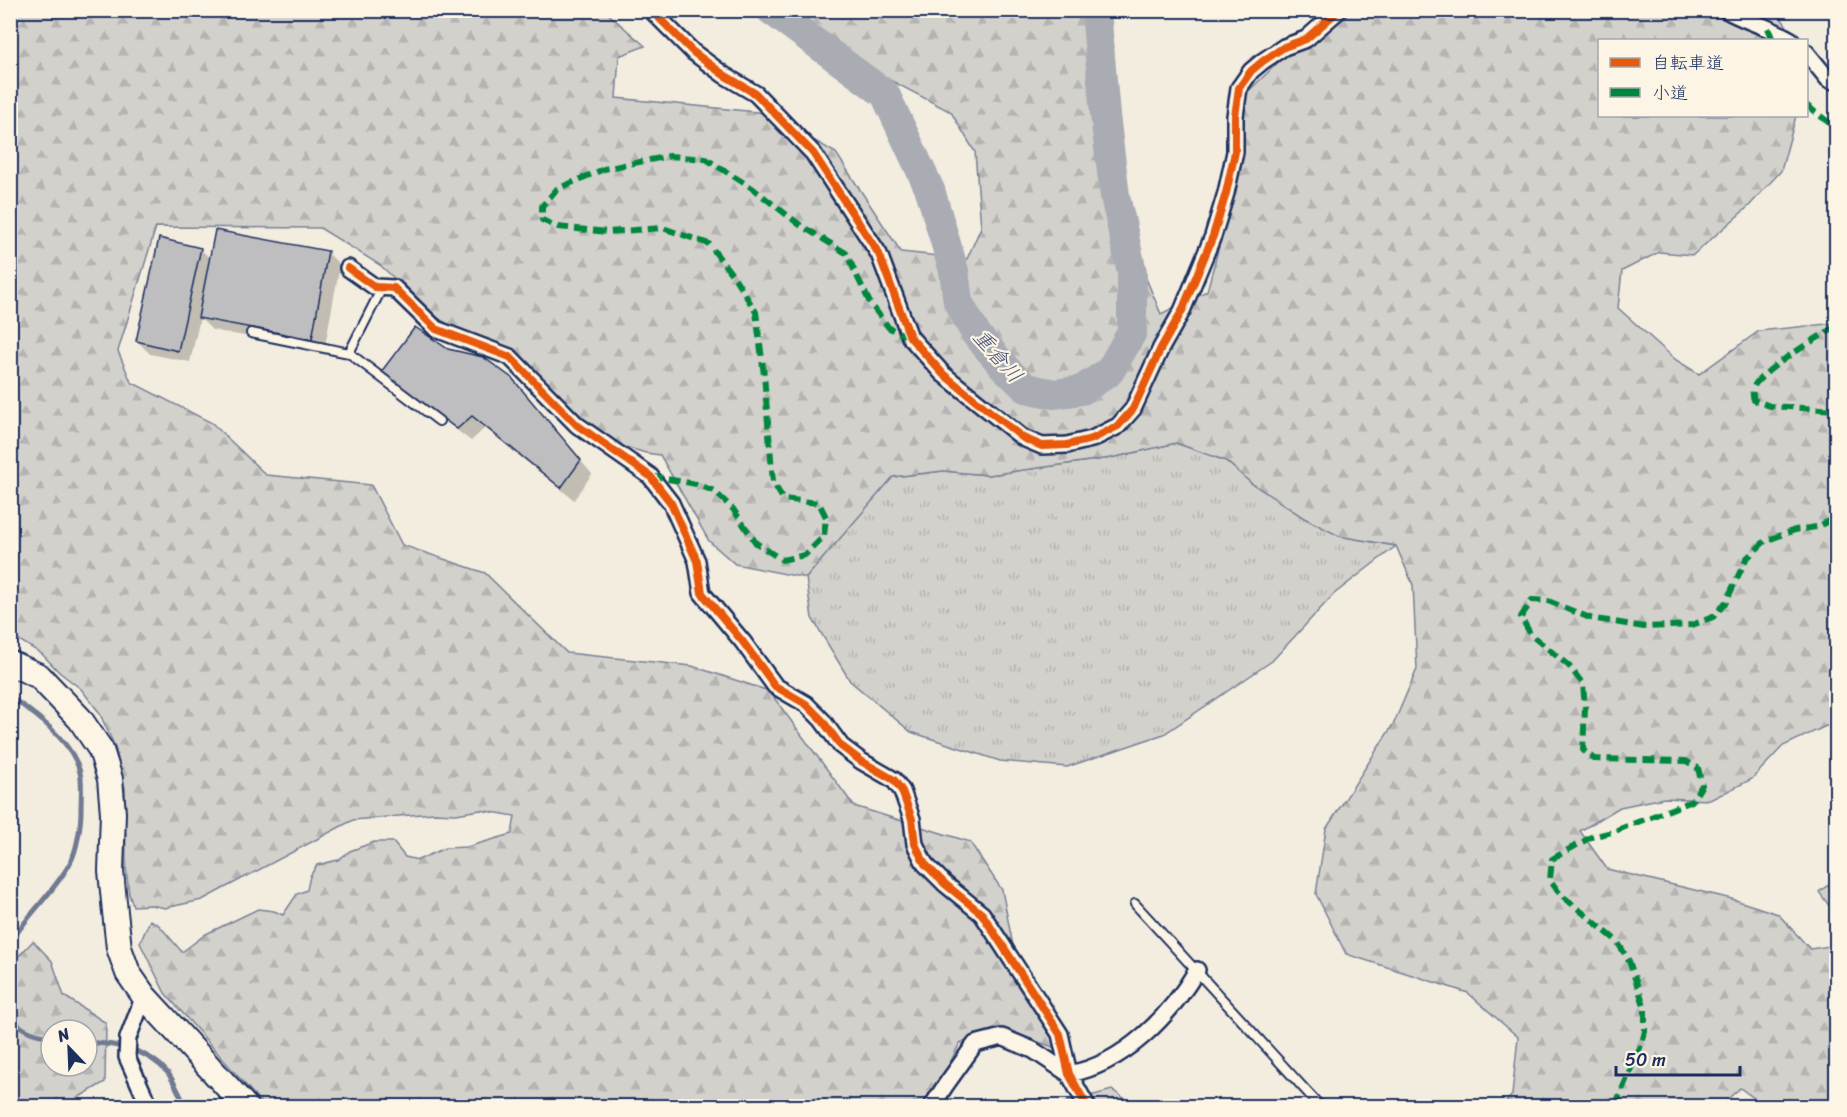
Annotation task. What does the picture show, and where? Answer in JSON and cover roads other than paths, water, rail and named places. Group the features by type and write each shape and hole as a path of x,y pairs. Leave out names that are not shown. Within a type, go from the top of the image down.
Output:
{"main road":[{"path":"10,663 39,676 80,719 101,750 110,779 113,813 111,871 119,948 128,973 144,996 245,1107"}],"street":[{"path":"651,10 693,52 724,75 756,94 813,153 879,254 910,337 943,374 1023,438 1042,446 1067,445 1092,439 1118,426 1133,409 1161,348 1182,311 1213,236 1226,193 1234,152 1235,116 1239,88 1251,71 1263,61 1284,47 1306,39 1339,10"},
{"path":"1726,10 1747,22 1768,28 1789,39"},
{"path":"1808,54 1828,79 1836,82"},
{"path":"348,268 375,287 394,288 436,329 510,357 577,425 650,476 670,503 697,561 702,593 743,642 775,686 806,704 822,720 841,746 861,761 894,780 902,790 912,819 915,844 925,864 981,914 1060,1034 1069,1074 1087,1107"},
{"path":"932,1107 975,1044 1002,1037 1033,1050 1069,1074 1088,1070 1117,1055 1147,1032 1186,989 1197,970"},
{"path":"144,996 128,1038 127,1057 149,1107"}],"lane":[{"path":"349,353 382,288"},
{"path":"251,333 349,353 439,421"},
{"path":"1135,904 1320,1107"}],"waterway":[{"name":"重倉川","path":"771,10 885,94 930,190 954,271 958,302 976,334 1005,368 1026,388 1054,394 1082,390 1110,371 1132,332 1132,272 1115,196 1096,10"},
{"path":"10,697 43,721 64,742 78,766 81,778 81,816 77,845 72,858 56,884 10,944"},
{"path":"10,1014 22,1028 39,1034"},
{"path":"99,1043 131,1049 151,1058 168,1073 186,1106"}]}
